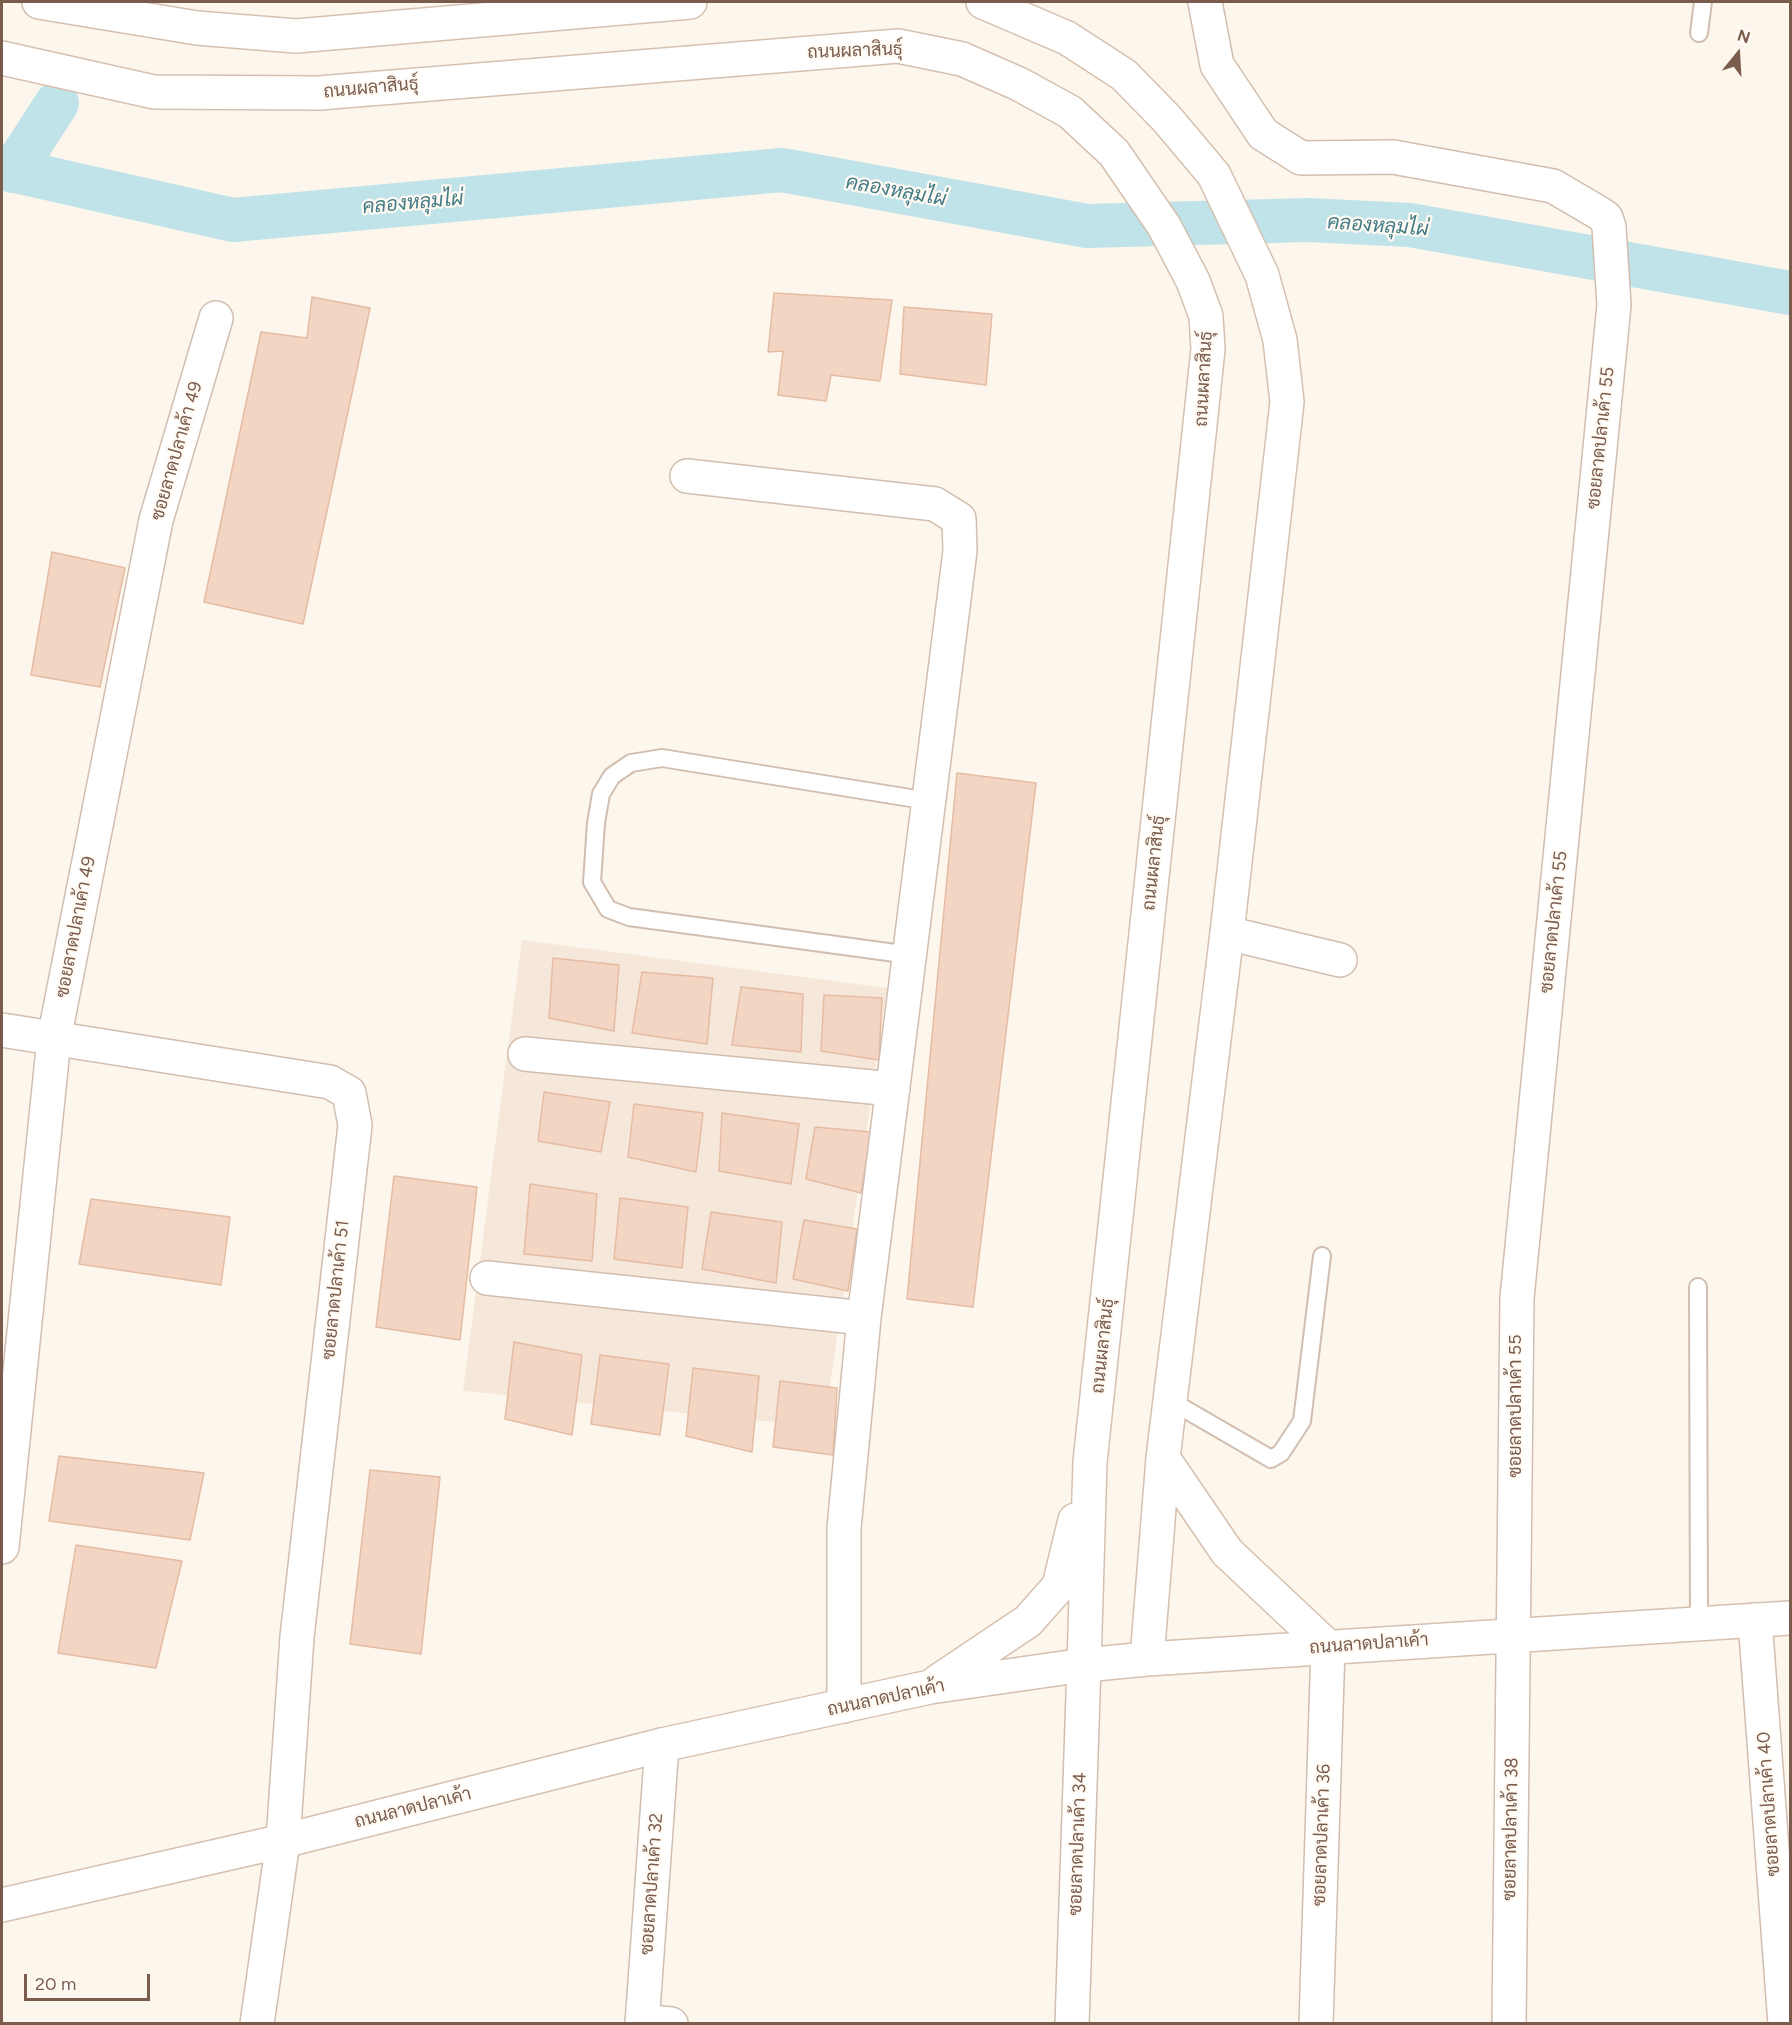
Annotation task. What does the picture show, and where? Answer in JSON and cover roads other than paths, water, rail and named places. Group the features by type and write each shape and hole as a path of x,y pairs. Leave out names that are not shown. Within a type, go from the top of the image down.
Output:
{"street":[{"path":"39,2 196,28 296,36 690,2"},
{"path":"983,2 1077,44 1124,75 1167,119 1214,175 1262,275 1280,340 1287,402 1227,933 1163,1458 1147,1659"},
{"name":"ซอยลาดปลาเค้า 55","path":"1205,2 1217,65 1263,134 1300,158 1393,157 1505,176 1553,186 1604,220 1614,304 1517,1299 1514,1635"},
{"name":"ถนนผลาสินธุ์","path":"2,58 154,92 319,93 898,46 962,59 1019,84 1070,112 1114,153 1164,226 1193,281 1206,316 1208,349 1203,422 1090,1462 1084,1665"},
{"name":"ซอยลาดปลาเค้า 49","path":"2,1547 54,1039 156,520 216,318"},
{"path":"687,476 935,504 959,519 960,550 864,1318 844,1528 844,1706"},
{"path":"1227,933 1340,960"},
{"name":"ซอยลาดปลาเค้า 51","path":"2,1030 330,1082 349,1093 355,1125 297,1637 283,1841 257,2024"},
{"path":"525,1054 893,1089"},
{"path":"487,1278 864,1318"},
{"path":"1163,1458 1227,1552 1328,1647"},
{"path":"930,1687 1028,1622 1059,1586 1090,1462"},
{"name":"ถนนลาดปลาเค้า","path":"2,1910 662,1745 930,1687 1084,1665 1147,1659 1791,1618"},
{"name":"ซอยลาดปลาเค้า 40","path":"1755,1620 1785,2024"},
{"name":"ซอยลาดปลาเค้า 38","path":"1509,2024 1514,1635"},
{"name":"ซอยลาดปลาเค้า 36","path":"1316,2024 1328,1647"},
{"name":"ซอยลาดปลาเค้า 34","path":"1072,2024 1084,1665"},
{"name":"ซอยลาดปลาเค้า 32","path":"652,2023 662,1745"}],"lane":[{"path":"1699,33 1703,2"},
{"path":"909,956 629,917 609,909 592,882 596,823 601,794 612,776 631,763 662,759 929,801"},
{"path":"1171,1401 1271,1459 1281,1453 1302,1421 1322,1256"},
{"path":"1698,1287 1699,1624"}],"waterway":[{"path":"13,171 57,103"},
{"name":"คลองหลุมไผ่","path":"2,168 233,220 782,170 1087,226 1308,220 1410,225 1790,293"}]}
